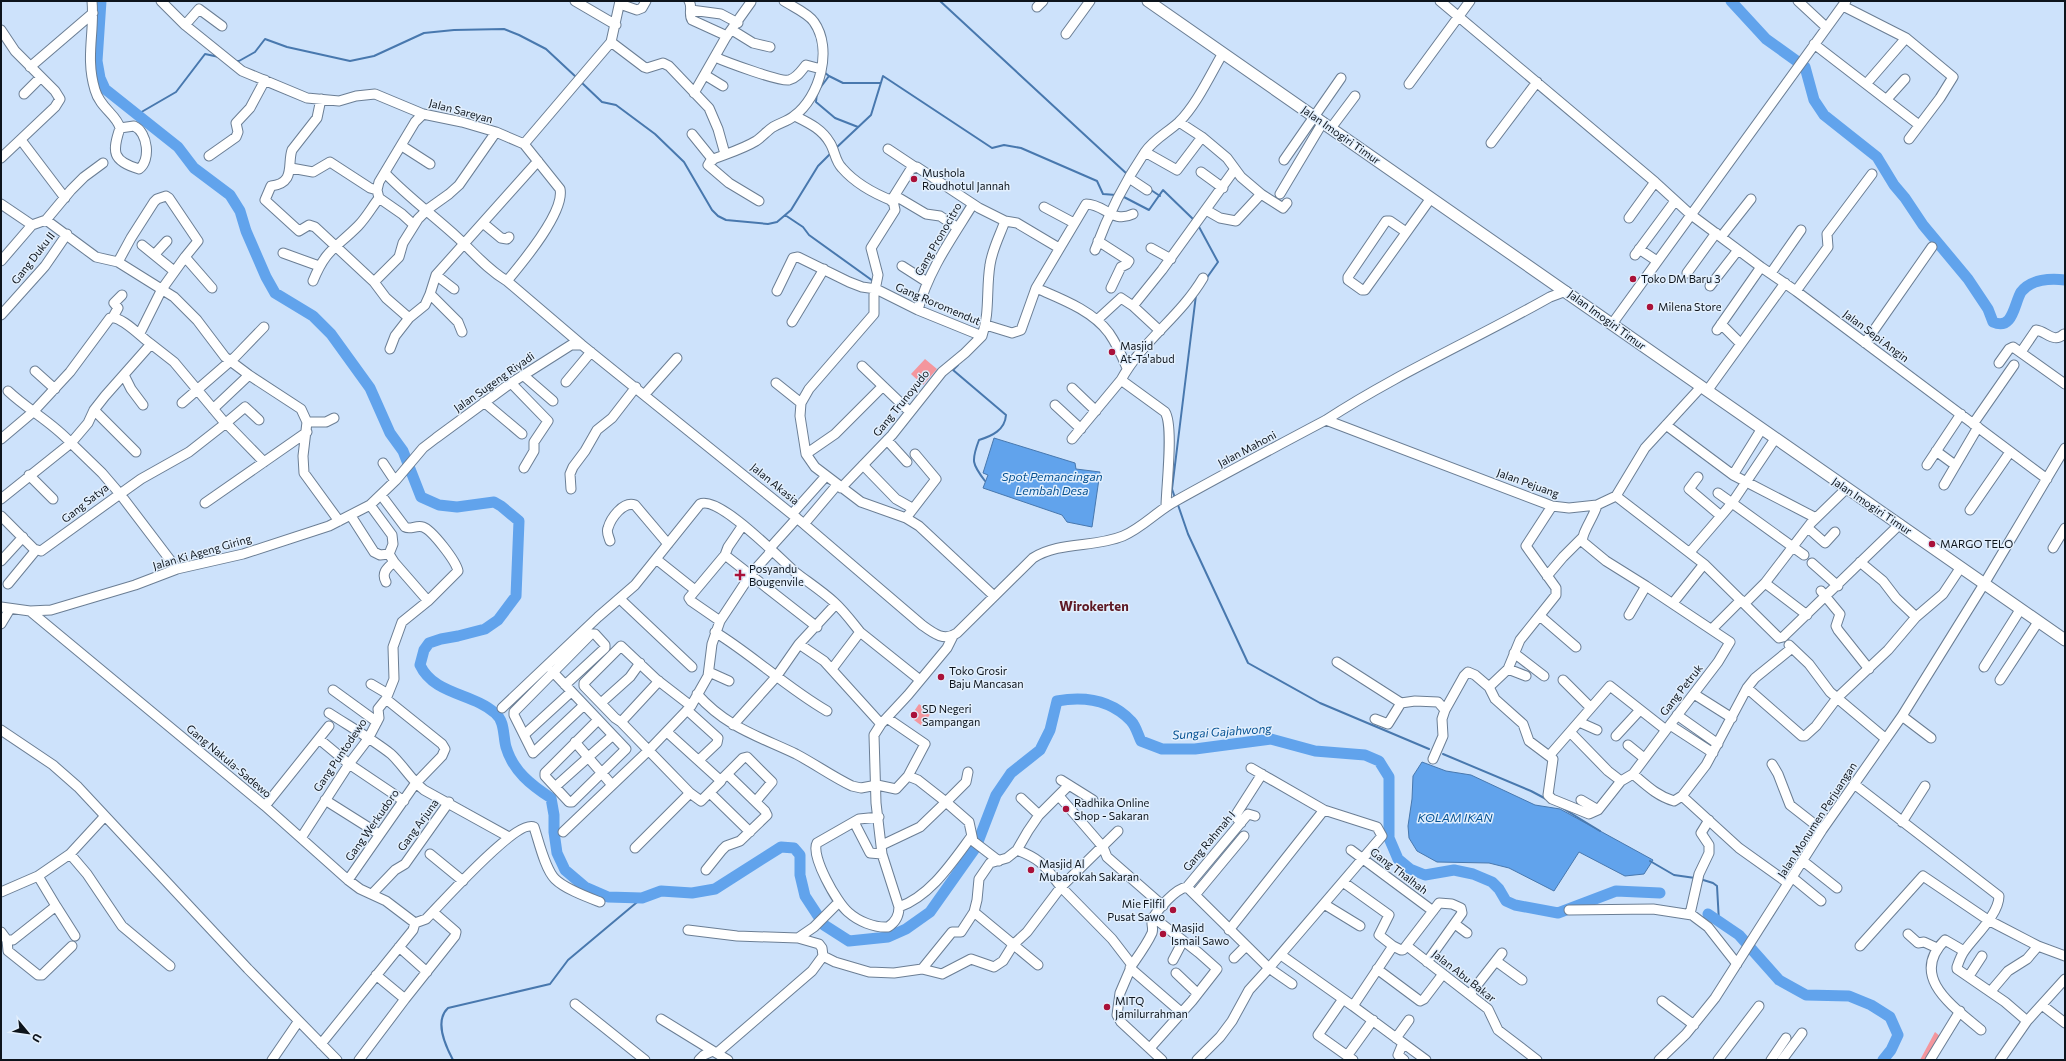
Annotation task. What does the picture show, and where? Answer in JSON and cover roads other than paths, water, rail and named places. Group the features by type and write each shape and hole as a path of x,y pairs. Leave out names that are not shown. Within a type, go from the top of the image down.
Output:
{"main road":[{"name":"Jalan Imogiri Timur","path":"1148,1 1566,291 1775,440 1900,524 2020,610 2065,640"}],"street":[{"path":"92,1 93,13 89,58 95,90 103,108 119,123 120,128 114,146 114,151 126,165 140,169 146,154 146,144 143,132 134,126 120,128"},
{"name":"Jalan Sareyan","path":"161,1 185,25 242,71 307,98 339,101 356,96 375,94 423,114 462,122 496,132 524,144 560,189 562,196 535,246 507,281"},
{"path":"575,1 616,25"},
{"path":"524,144 611,42 620,2 637,10 642,8 646,1"},
{"path":"694,93 732,29 751,1"},
{"path":"759,201 729,183 708,167 708,163 725,154 757,141 771,128 795,116 811,95 821,69 824,53 817,27 813,20 784,1"},
{"path":"1066,34 1090,1"},
{"name":"Jalan Sepi Angin","path":"1440,1 1655,182 1690,214 1762,268 1785,282 2047,479"},
{"path":"1409,84 1470,1"},
{"path":"1798,1 1826,27"},
{"path":"1612,324 1690,214 1845,3 1906,38 1953,79 1909,139"},
{"path":"732,29 692,20 690,6 721,14 732,29 753,43 770,47"},
{"path":"185,25 199,9 222,26"},
{"path":"30,68 93,13"},
{"path":"1,30 15,51 30,68 55,90 59,96 59,102 21,140 2,156"},
{"path":"1867,83 1906,38"},
{"path":"611,42 644,67 647,68 657,64 666,64 709,108 718,129 725,154"},
{"path":"1814,44 1867,83 1919,125"},
{"path":"1111,288 1121,267 1127,264 1129,260 1097,245 1118,196 1145,152 1159,136 1179,122 1194,102 1223,53"},
{"path":"715,57 731,64 782,80 795,78 806,65 821,69"},
{"path":"705,75 722,86"},
{"path":"24,94 41,77"},
{"path":"1284,160 1341,78"},
{"path":"1887,99 1905,79"},
{"path":"209,156 236,137 238,132 236,123 250,108 265,80"},
{"path":"1491,143 1537,82"},
{"path":"1280,194 1327,125 1355,96"},
{"path":"321,99 317,118 292,150 290,155 291,168 285,179 271,186 265,196 265,201 298,231 301,232 313,225 374,282 386,298 410,318"},
{"path":"313,281 319,266 334,246 359,226 378,194 377,185 423,114"},
{"path":"795,116 820,130 831,144 837,161 846,173 872,192 892,201 895,210 892,218 871,248 878,275 874,314 871,320 839,353 809,389 801,403 800,416 806,454 815,467 839,487 861,502 906,518 919,526 994,596"},
{"path":"1179,122 1202,137 1227,158 1235,169 1261,194 1284,208 1287,203"},
{"path":"374,282 399,257 404,243 414,225 426,211 459,185 496,132"},
{"path":"692,134 713,160"},
{"path":"1145,152 1177,170 1202,137"},
{"path":"21,140 65,198"},
{"path":"402,146 430,164"},
{"path":"888,149 915,167 927,172 973,204 1005,221 1017,224 1059,248"},
{"path":"390,350 395,336 410,318 425,305 436,275 538,161"},
{"path":"291,168 314,172 330,162 378,194 414,225"},
{"path":"46,220 84,177 103,163"},
{"path":"892,201 911,169 915,167"},
{"path":"1133,306 1171,259 1223,188 1235,169"},
{"path":"1201,172 1223,188"},
{"path":"385,173 409,198 464,243 492,271 507,281 582,345"},
{"path":"1796,291 1828,247 1827,234 1872,174"},
{"path":"1130,176 1147,190"},
{"path":"264,179 271,186"},
{"path":"1629,218 1655,182"},
{"path":"1206,210 1220,218 1236,221 1261,194"},
{"path":"118,262 131,238 154,202 157,199 166,196 169,198 198,241 162,289 140,333"},
{"path":"892,201 899,198 926,214 940,216 958,228"},
{"path":"1406,232 1390,221 1386,221 1348,277 1348,280 1362,290 1365,290 1432,198"},
{"path":"1687,273 1750,199"},
{"path":"1657,261 1637,252 1675,201"},
{"path":"1,204 32,225"},
{"name":"Gang Pronocitro","path":"918,310 927,282 973,204"},
{"path":"986,324 1012,333 1020,331 1023,327 1036,288 1086,204 1120,218 1133,214"},
{"path":"1044,207 1074,223"},
{"path":"1,261 32,225 40,220 46,220 67,234 96,258 118,262 162,289 190,312 221,353 229,360 301,409 307,422 303,456 304,473 340,521"},
{"name":"Gang Roromendut","path":"777,290 793,258 798,257 862,287 876,289 918,310 982,336 988,311 988,281 990,263 1005,221"},
{"path":"483,223 501,238 507,239 509,237"},
{"path":"1771,273 1801,230"},
{"name":"Gang Duku II","path":"1,315 40,271 67,234"},
{"path":"155,254 167,241"},
{"path":"142,245 155,254 174,271"},
{"path":"1865,343 1917,271 1932,247"},
{"path":"1150,248 1171,259"},
{"path":"1710,286 1738,250"},
{"path":"283,253 319,266"},
{"path":"185,257 212,288"},
{"path":"902,266 927,282"},
{"path":"1741,344 1719,327 1762,268"},
{"path":"792,322 824,269"},
{"path":"436,275 454,289"},
{"path":"1072,440 1121,380 1127,368 1142,349 1188,301 1203,278"},
{"path":"1785,282 1741,344 1704,389 1644,448 1616,496 1704,564 1778,637 1783,637 1809,664 1830,692 1886,739"},
{"path":"1036,288 1075,306 1097,320 1113,339 1127,368"},
{"name":"Jalan Mahoni","path":"884,721 947,648 953,636 1033,558 1052,549 1112,540 1124,536 1137,529 1180,498 1326,420 1427,362 1550,297 1566,291"},
{"path":"430,294 458,322 462,332"},
{"path":"1,439 33,412 70,372 105,323 113,317 118,308 114,303 122,295"},
{"path":"1097,320 1120,299 1123,299 1133,306 1160,331"},
{"path":"113,317 140,333 151,344 174,362 213,409 264,462"},
{"path":"182,403 264,327"},
{"path":"2021,352 2036,330 2054,338 2059,338 2064,334"},
{"name":"Gang Trunoyudo","path":"798,519 839,487 863,465 887,440 942,372 965,353 982,336"},
{"path":"1,499 29,475 71,443 88,423 94,410 151,344"},
{"name":"Jalan Sugeng Riyadi","path":"396,481 423,448 484,402 523,375 571,345 582,345"},
{"name":"Jalan Akasia","path":"582,345 645,394 798,519 922,625 940,636 953,636"},
{"path":"1999,363 2011,347 2021,352 2065,384"},
{"path":"566,382 591,352"},
{"path":"645,394 677,358"},
{"path":"1944,485 1975,425 2014,365"},
{"path":"862,366 882,387 910,412"},
{"path":"35,371 55,389"},
{"path":"124,375 131,389 143,405"},
{"path":"213,409 249,375"},
{"path":"523,375 553,401"},
{"path":"1121,380 1168,415 1169,505"},
{"path":"511,383 548,421 534,442 534,451 524,468"},
{"path":"776,383 801,403"},
{"path":"571,489 570,474 573,467 585,451 597,430 612,418 636,387"},
{"path":"806,454 835,434 882,387"},
{"path":"1072,388 1096,411"},
{"name":"Gang Satya","path":"8,391 33,412 59,430 102,473 120,494 40,551 36,550"},
{"path":"484,402 522,434"},
{"path":"1055,405 1081,429"},
{"path":"177,569 120,494 141,479 189,452 245,407 260,420"},
{"path":"94,410 136,452"},
{"path":"1927,465 1961,414"},
{"path":"307,422 326,422 334,418"},
{"name":"Jalan Pejuang","path":"1326,420 1552,506 1569,508 1597,505 1616,496"},
{"path":"1666,425 1733,475 1816,518"},
{"path":"1733,475 1761,430"},
{"path":"206,503 307,432"},
{"path":"887,440 907,462"},
{"path":"1690,552 1732,503 1775,440"},
{"name":"Jalan Monumen Perjuangan","path":"1659,1060 1694,1025 1715,998 1738,964 1822,830 1902,716 1984,584 2065,448"},
{"path":"1936,451 1955,465"},
{"path":"1970,510 2010,452"},
{"path":"906,518 912,508 932,487 936,479 914,454"},
{"path":"383,463 396,481"},
{"path":"863,465 896,499 912,508"},
{"path":"29,475 53,499"},
{"path":"563,832 648,751 689,708 709,672 715,632 720,621 751,574 769,554 770,548 798,519 826,476"},
{"path":"1698,477 1689,489 1721,516"},
{"name":"Jalan Ki Ageng Giring","path":"6,608 30,611 51,610 135,585 177,569 243,554 329,526 370,505 396,481"},
{"path":"1712,628 1765,583 1816,518 1847,488"},
{"path":"1718,493 1804,554"},
{"name":"Gang Puntodewo","path":"301,838 349,764 368,739 377,722 379,716 378,709 387,697 394,679 394,647 402,622 428,601 454,576 457,569 429,530 420,526 408,528 404,527 381,495"},
{"path":"502,708 598,617 635,585 700,504 705,502 743,525 794,571 836,604 860,632 920,680"},
{"path":"610,541 607,532 610,524 624,506 631,504 635,505 668,544"},
{"path":"370,505 392,535 393,544 391,558 384,573 386,582"},
{"path":"1547,576 1582,538 1593,517 1597,505"},
{"path":"1489,687 1508,669 1520,640 1557,592 1526,546 1552,506"},
{"path":"1,516 36,550 8,584"},
{"path":"351,516 374,552 391,558 428,601"},
{"path":"1783,637 1807,615 1824,594 1838,586 1860,562 1900,524"},
{"path":"720,621 689,600 689,596 725,555 728,547 743,525"},
{"path":"1808,528 1825,543 1835,532"},
{"path":"2053,548 2065,528"},
{"path":"1,561 23,537"},
{"name":"Gang Petruk","path":"1549,756 1590,707 1610,686 1640,710 1668,727 1694,694 1730,643 1712,628 1595,554 1585,544 1582,538"},
{"path":"725,555 751,574 789,607 817,627"},
{"path":"656,559 695,590"},
{"path":"1860,562 1883,581 1896,598 1916,617"},
{"path":"1812,563 1838,586"},
{"path":"1673,603 1704,564"},
{"path":"1747,688 1803,736 1816,726 1837,698 1869,669 1916,617 1943,594 1961,568"},
{"path":"1765,583 1807,615"},
{"path":"1629,615 1646,586"},
{"path":"1824,594 1840,614 1836,626 1838,630 1869,669"},
{"path":"620,599 692,667"},
{"path":"733,725 776,677 799,644 817,627 836,604"},
{"path":"1,624 6,608"},
{"path":"1984,667 2020,610"},
{"name":"Gang Nakula-Sadewo","path":"30,611 265,806 348,880 386,901 415,923"},
{"path":"1540,616 1576,648"},
{"path":"2000,680 2038,622"},
{"path":"715,632 810,702 826,711"},
{"path":"832,669 860,632"},
{"path":"524,735 605,648 605,645 596,634 591,634 514,712 514,715 524,735 533,753 538,761"},
{"path":"697,694 715,713 733,725 798,755 852,786 861,788 876,785 896,789 908,776 925,744 884,721 845,686 832,669 816,655 799,644"},
{"path":"699,760 713,747 718,738 689,708 621,646 614,651 584,685 601,703 699,802 710,793 746,756 772,781 772,785 756,801"},
{"path":"1633,774 1648,787 1666,798 1674,800 1682,796 1706,765 1747,688 1755,678 1792,648"},
{"path":"1514,652 1544,676"},
{"path":"1337,662 1401,703 1432,700 1438,702 1446,710"},
{"path":"601,703 630,677 640,663"},
{"path":"1508,669 1526,676"},
{"path":"552,672 597,721 626,748 626,751 572,802 568,801 545,775 546,771 597,721"},
{"path":"709,672 729,681"},
{"path":"1433,759 1443,736 1442,719 1464,676 1468,672 1475,675 1489,687 1495,699 1523,724 1529,740 1553,759 1548,790 1552,799 1589,814 1598,810 1621,781 1633,774 1668,727 1713,753"},
{"path":"1563,680 1590,707"},
{"path":"621,722 659,681"},
{"path":"370,684 442,744 445,749 442,756 415,784"},
{"path":"333,690 377,722"},
{"path":"1694,694 1732,718"},
{"path":"1375,719 1388,724 1401,703"},
{"path":"533,753 583,706"},
{"path":"1616,736 1640,710"},
{"path":"329,713 390,754 403,766 415,784 509,837"},
{"path":"1677,715 1718,744"},
{"path":"1902,716 1931,738"},
{"path":"879,817 859,819 830,835 815,847 819,863 830,887 839,902 848,912 860,920 882,927 888,927 896,921 899,913 899,907 882,850 879,817 876,803 873,742 874,735 884,721"},
{"path":"1578,722 1597,730"},
{"path":"265,806 330,726"},
{"path":"1,730 71,780 298,1022 338,1060"},
{"path":"667,732 699,760 756,801 767,814 740,841 726,846 706,870"},
{"path":"1570,732 1608,771 1621,781"},
{"path":"555,787 612,736"},
{"path":"319,739 349,764 404,801"},
{"path":"575,742 588,759 612,785"},
{"path":"1628,745 1644,758"},
{"path":"1772,764 1784,786 1786,797 1790,805 1822,830"},
{"path":"1197,1060 1220,1037 1232,1021 1249,990 1382,836 1377,827 1324,810 1251,768"},
{"path":"854,822 870,853 882,850 920,827 966,782 968,772"},
{"path":"1241,823 1237,820 1237,813 1262,774"},
{"path":"908,776 918,780 970,822 973,841 999,861"},
{"path":"922,969 952,932 961,932 974,912 978,900 979,879 990,863 1012,855 1018,850 1039,815 1059,796 1065,782 1092,800"},
{"name":"Gang Werkudoro","path":"348,880 415,784"},
{"path":"1854,784 1999,896 1998,904 1988,920 1964,951 1957,968 1990,991 2027,1021"},
{"path":"1902,822 1925,786"},
{"path":"635,848 690,793"},
{"path":"710,793 750,832"},
{"path":"1059,796 1103,847 1107,857 1163,906"},
{"path":"1682,796 1739,848 1821,901"},
{"path":"1021,798 1039,815"},
{"path":"325,800 379,834"},
{"path":"1581,800 1598,810"},
{"name":"Gang Arjuna","path":"372,894 395,870 405,864 449,802"},
{"path":"1229,930 1324,810"},
{"name":"Gang Rahmah I","path":"1153,917 1182,888 1187,887 1248,814 1255,816"},
{"path":"1,892 38,876 70,854 105,816"},
{"path":"1690,914 1698,878 1709,853 1709,845 1701,833 1708,820"},
{"path":"321,1044 413,930 415,923 423,921 509,837 525,827 532,826 547,864 555,879 580,894 600,902"},
{"path":"823,956 848,966 869,972 894,972 922,969 942,974 971,959 994,967 1003,961 1013,945 1027,932 1061,887 1118,831"},
{"path":"1195,895 1244,836"},
{"path":"899,907 912,902 927,890 973,841"},
{"path":"1018,850 1042,862 1061,887 1112,939 1131,966 1182,1013"},
{"name":"Gang Thalhah","path":"1350,850 1433,911"},
{"path":"70,854 87,874 122,926 170,966"},
{"path":"430,854 464,881"},
{"path":"1803,861 1837,888"},
{"path":"38,876 75,936"},
{"path":"1860,946 1923,876 1988,920 2038,946 2065,956"},
{"path":"1343,882 1389,915 1379,935 1392,946 1400,950 1407,946 1440,902 1452,904 1462,908 1462,913 1455,924 1426,962"},
{"path":"1187,887 1269,968 1292,984"},
{"path":"798,938 814,927 839,902"},
{"path":"1324,904 1360,926"},
{"path":"5,947 56,906"},
{"path":"1569,910 1632,909 1690,914 1702,921 1708,927 1738,964"},
{"path":"359,1060 405,999 453,940 456,932 433,912"},
{"path":"974,912 1038,965"},
{"path":"1150,1048 1182,1013 1216,968 1153,917 1151,922 1152,933 1131,966 1120,993 1117,1015 1121,1022 1162,1060"},
{"path":"1455,924 1467,933"},
{"path":"688,930 737,936 798,938 819,944 822,948 823,956 812,971 715,1052 704,1055 699,1060"},
{"path":"1,932 5,947 10,953 38,975 42,975 72,946"},
{"path":"1908,934 1918,944 1924,942 1937,948"},
{"path":"1964,951 1946,939 1937,948 1930,970 1932,978 1945,998 1981,1030"},
{"path":"1173,960 1184,941"},
{"path":"1234,958 1246,946"},
{"path":"1353,1006 1392,946"},
{"name":"Jalan Abu Bakar","path":"1407,946 1488,1009 1498,1030 1537,1060"},
{"path":"1990,991 2008,971 2027,959 2038,946"},
{"path":"399,947 427,972"},
{"path":"1470,994 1502,953"},
{"path":"1281,954 1426,1060"},
{"path":"1969,976 1982,956"},
{"path":"1496,961 1522,980"},
{"path":"1377,968 1420,1001 1424,999 1443,974"},
{"path":"1176,973 1197,993"},
{"path":"376,975 405,999"},
{"path":"2000,1060 2027,1021 2065,978"},
{"path":"1343,999 1318,1035 1350,1058 1373,1020"},
{"path":"1662,1001 1694,1025"},
{"path":"575,1004 645,1060"},
{"path":"2042,1005 2065,1023"},
{"path":"1718,1060 1759,1006"},
{"path":"1933,1059 1960,1011"},
{"path":"661,1019 728,1060"},
{"path":"1404,1060 1398,1055 1400,1040 1409,1020"},
{"path":"272,1060 298,1022"},
{"path":"1782,1060 1802,1033"},
{"path":"1771,1060 1786,1038"}],"water":[{"name":"Spot Pemancingan Lembah Desa","path":"994,438 1075,463 1076,469 1100,472 1092,527 1067,522 1062,515 983,488 988,475 983,473"},
{"name":"KOLAM IKAN","path":"1422,762 1446,771 1471,775 1535,805 1560,809 1653,860 1644,874 1625,876 1579,852 1554,891 1509,868 1489,863 1437,862 1417,851 1409,838 1408,826 1412,799 1413,776"}],"waterway":[{"name":"Sungai Gajahwong","path":"101,1 97,61 100,78 105,89 178,147 194,168 230,195 240,211 246,231 266,277 275,293 313,316 331,334 370,388 390,433 403,451 421,497 439,505 457,507 494,502 519,521 516,596 498,620 485,629 429,643 424,650 420,665 426,675 435,682 454,693 486,706 501,720 506,747 513,763 524,777 551,798 557,853 565,870 585,887 608,897 642,898 661,891 692,893 715,889 781,847 794,848 800,855 800,875 805,896 824,925 849,941 888,937 906,929 930,912 976,847 996,795 1011,773 1040,750 1050,730 1057,701 1078,699 1097,701 1115,708 1133,723 1141,741 1162,749 1195,749 1271,739 1315,751 1365,755 1379,761 1389,777 1389,838 1398,859 1410,869 1425,875 1454,870 1473,874 1492,882 1499,889 1506,901 1515,905 1558,913 1616,891 1660,893"},
{"path":"940,1 1127,174"},
{"path":"1731,1 1766,39 1805,67 1814,100 1824,115 1877,157 1894,185 1905,198 1923,225 1968,279 1988,309 1993,322 2000,324 2009,320 2021,292 2030,284 2048,279 2065,280"},
{"path":"234,61 239,61 255,52 265,39 287,47 350,61 374,56 424,33 454,30 504,29 546,49 576,77"},
{"path":"138,114 176,92 205,54 219,57"},
{"path":"820,88 829,76 824,72"},
{"path":"829,76 843,83 880,83"},
{"path":"836,148 871,115 883,76 992,148 1004,145 1021,148 1097,181 1103,194 1116,195"},
{"path":"581,82 602,102 616,105 655,134 684,162 712,210 718,216 726,220 768,224 777,222 791,210 818,166 831,153"},
{"path":"817,92 816,102 835,118 858,127"},
{"path":"1151,190 1160,196"},
{"path":"1122,196 1149,210 1163,190 1194,220"},
{"path":"785,215 803,227 809,235 873,281"},
{"path":"1198,225 1218,262 1206,279"},
{"path":"1175,498 1172,489 1196,295"},
{"path":"958,365 953,370 1006,415 1003,425 997,432 989,437 979,440 976,447 974,458 975,466 985,481"},
{"path":"1177,502 1188,534 1248,663 1320,703 1429,749"},
{"path":"1443,754 1531,791 1548,800"},
{"path":"1559,806 1600,831"},
{"path":"1650,861 1674,875 1695,878"},
{"path":"1700,879 1713,883 1717,886 1719,922"},
{"path":"453,1060 444,1040 441,1026 444,1013 448,1008 550,984 568,960 642,898"},
{"name":"Sungai Gajahwong","path":"1708,914 1739,935 1779,980 1806,995 1849,996 1871,1005 1890,1017 1898,1035 1891,1050 1883,1060"}],"place":[{"name":"Mushola Roudhotul Jannah","path":"914,179"},
{"name":"Toko DM Baru 3","path":"1633,279"},
{"name":"Milena Store","path":"1650,307"},
{"name":"Masjid At-Ta'abud","path":"1112,352"},
{"name":"MARGO TELO","path":"1932,544"},
{"name":"Posyandu Bougenvile","path":"740,575"},
{"name":"Toko Grosir Baju Mancasan","path":"941,677"},
{"name":"SD Negeri Sampangan","path":"914,715"},
{"name":"Radhika Online Shop - Sakaran","path":"1066,809"},
{"name":"Masjid Al Mubarokah Sakaran","path":"1031,870"},
{"name":"Mie Filfil Pusat Sawo","path":"1173,910"},
{"name":"Masjid Ismail Sawo","path":"1163,934"},
{"name":"MITQ Jamilurrahman","path":"1107,1007"}],"district":[{"name":"Wirokerten","path":"1094,606"}]}
